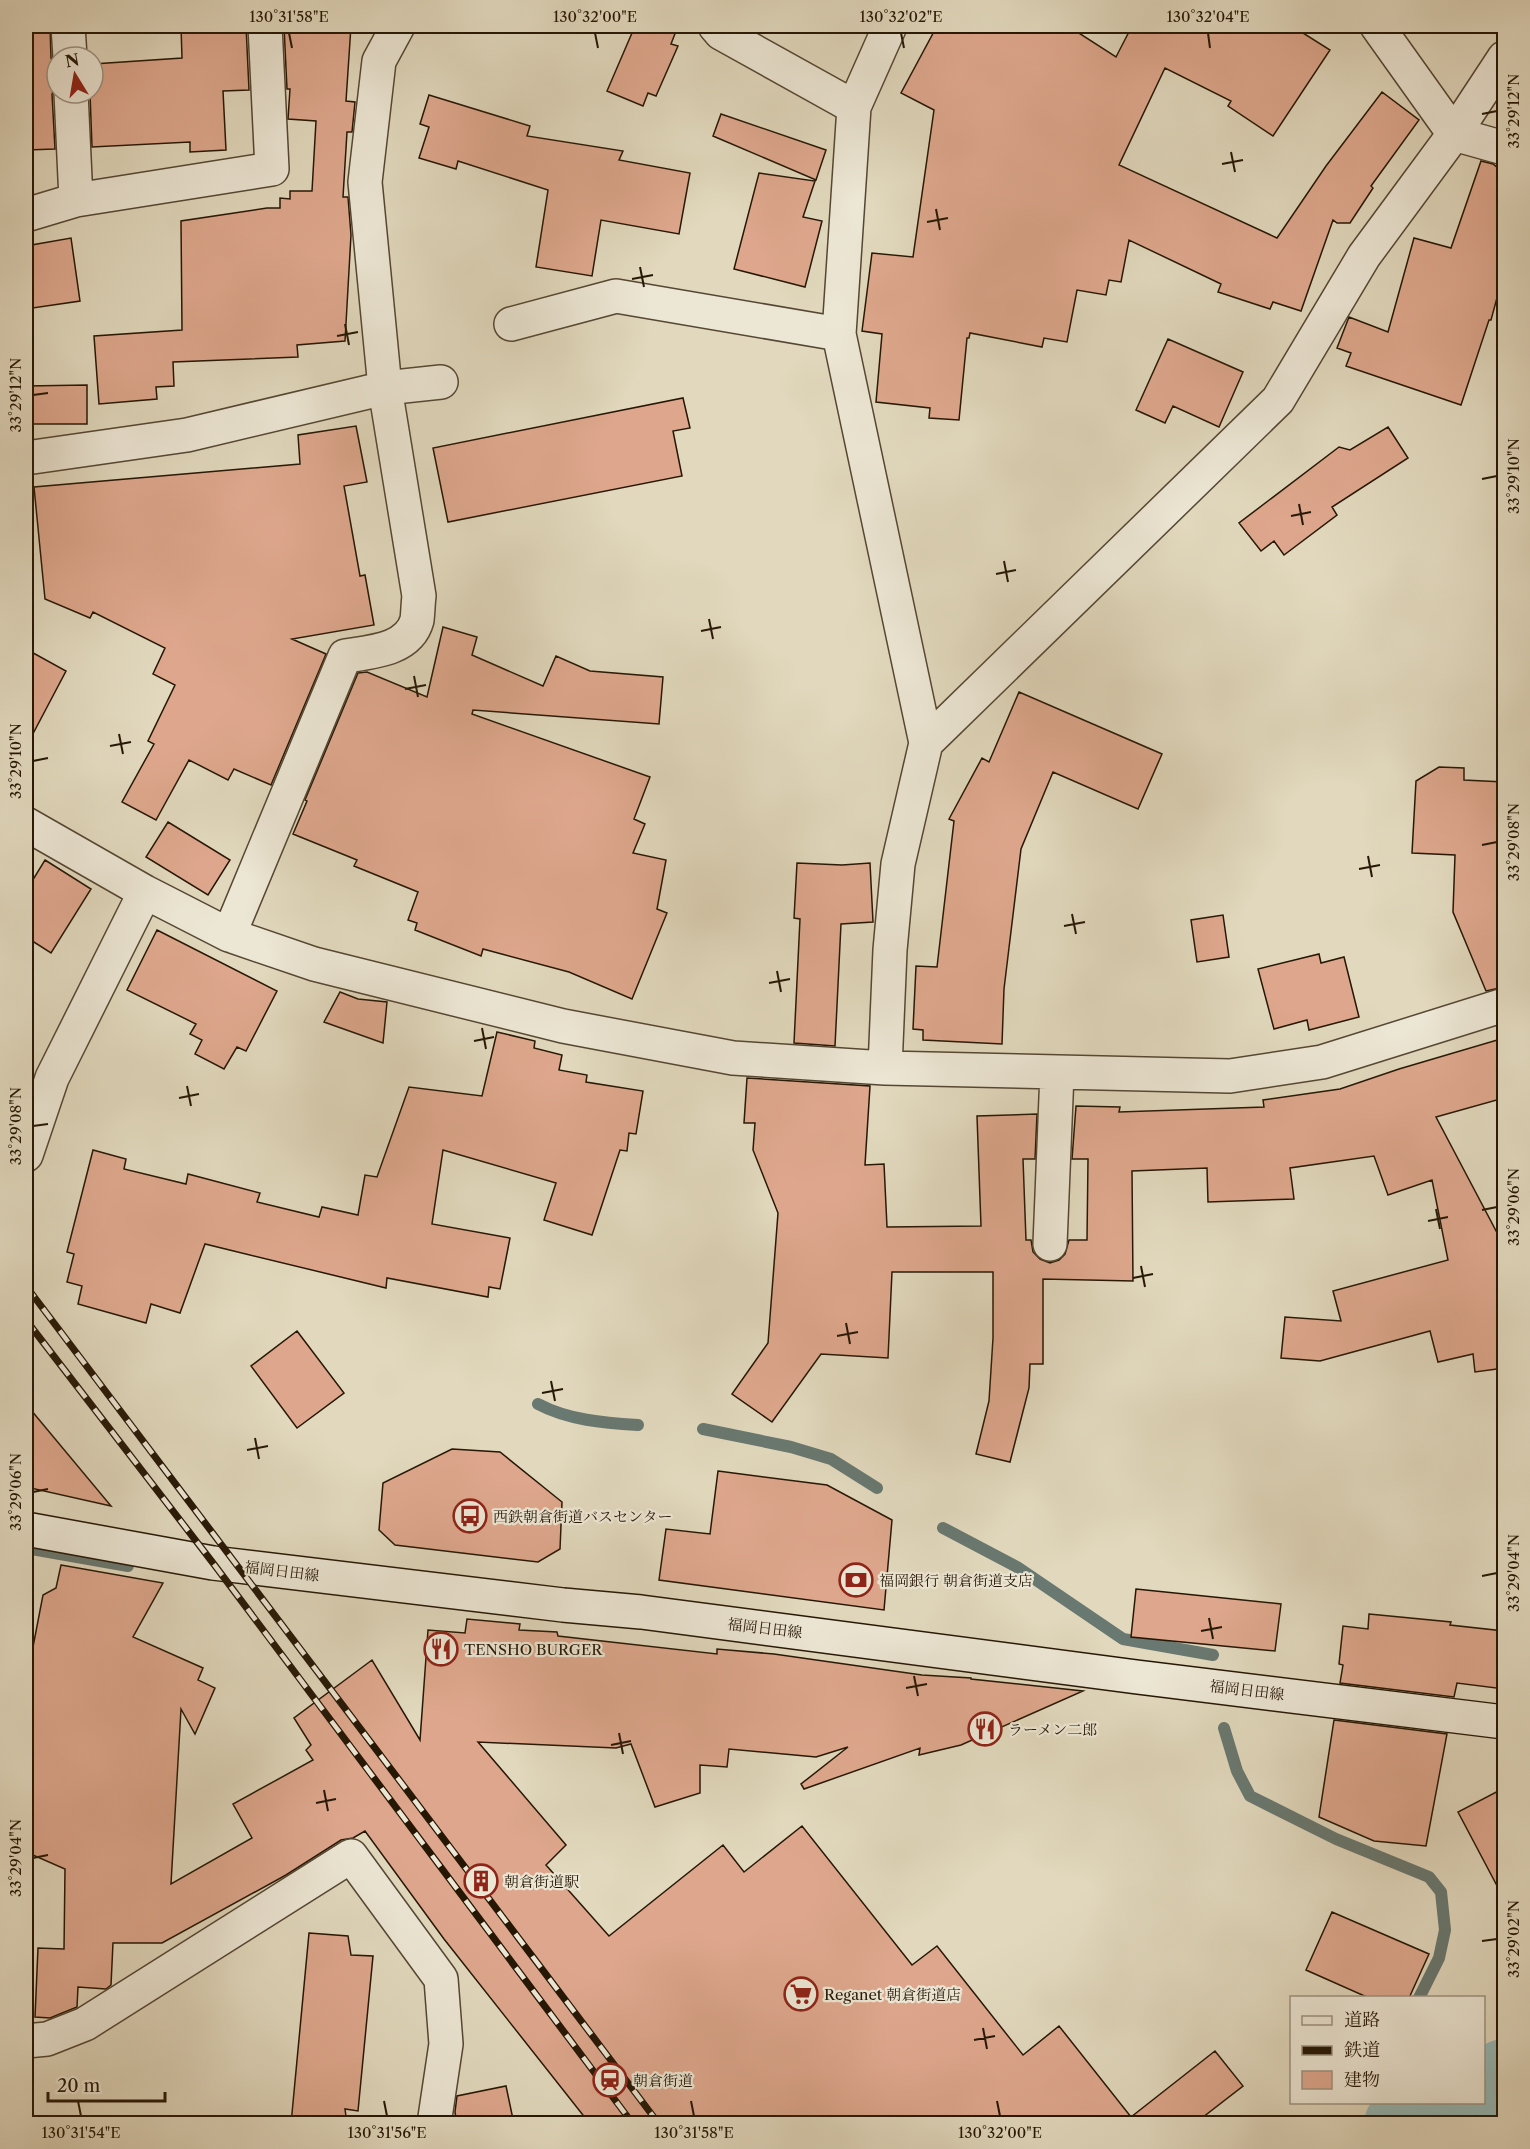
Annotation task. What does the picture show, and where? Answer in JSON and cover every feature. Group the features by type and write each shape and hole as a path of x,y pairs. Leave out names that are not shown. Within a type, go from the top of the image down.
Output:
{"street":[{"path":"68,26 69,45"},
{"path":"26,215 76,200 272,169 265,26"},
{"path":"229,936 345,656 377,651 402,642 416,621 419,596 386,388 365,182 379,61 398,26"},
{"path":"715,26 721,33 854,106"},
{"path":"885,1068 890,950 898,864 926,743 839,334 854,106 890,26"},
{"path":"1377,26 1454,134 1504,148"},
{"path":"926,743 1278,400 1364,256 1454,134 1504,58"},
{"path":"72,105 76,200"},
{"path":"511,324 616,296 839,334"},
{"path":"26,458 187,435 386,388 441,382"},
{"path":"26,824 145,892 229,936 314,964 563,1026 733,1058 885,1068 1230,1076 1322,1062 1504,1005"},
{"path":"26,1155 52,1078 145,892"},
{"path":"1050,1244 1057,1072"},
{"name":"福岡日田線","path":"26,1529 213,1563 563,1605 641,1612 1504,1722"},
{"path":"26,2041 47,2039 85,2024 351,1856 441,1979 446,2043 434,2124"}],"building":[{"path":"26,26 50,26 51,45 45,45 45,105 53,105 55,149 26,150"},
{"path":"181,26 246,26 249,90 223,91 226,150 190,152 190,142 92,147 90,105 105,105 105,63 182,58"},
{"path":"284,26 351,26 346,101 355,102 352,132 347,132 343,197 348,197 351,235 345,341 297,345 298,357 173,362 174,386 156,387 157,399 99,404 94,336 182,330 181,221 280,208 280,198 290,199 290,191 312,191 316,121 288,119 290,89 287,89"},
{"path":"635,26 678,26 671,44 678,46 656,96 648,93 643,106 607,91"},
{"path":"937,26 1068,26 1116,57 1132,26 1292,26 1330,50 1273,136 1228,106 1231,101 1165,68 1119,165 1277,238 1326,166 1382,92 1419,120 1371,186 1373,188 1350,223 1337,223 1333,220 1301,311 1273,302 1270,309 1218,292 1221,284 1129,240 1121,282 1109,280 1106,295 1077,290 1067,342 1044,338 1042,347 970,333 967,338 959,420 929,418 930,408 876,402 882,334 862,331 872,253 913,257 934,110 901,93"},
{"path":"429,95 530,126 527,136 623,151 619,160 690,173 679,234 601,220 592,276 536,267 548,190 458,161 456,169 419,158 429,127 420,124"},
{"path":"721,114 826,150 816,180 713,136"},
{"path":"1481,161 1493,164 1504,173 1504,272 1491,320 1489,320 1461,405 1346,366 1351,353 1337,348 1349,317 1388,332 1414,238 1451,248"},
{"path":"759,173 815,181 803,217 822,221 805,287 734,269"},
{"path":"71,238 80,301 26,309 26,246"},
{"path":"1168,339 1243,372 1219,427 1173,406 1165,423 1136,410"},
{"path":"87,385 87,424 26,424 26,386"},
{"path":"683,398 690,428 673,431 682,476 448,522 433,448"},
{"path":"356,426 367,482 344,486 360,576 365,575 374,625 292,639 326,654 271,785 234,769 228,780 189,760 156,820 122,802 154,744 148,741 175,685 153,674 165,648 93,612 90,618 45,599 34,487 300,464 298,435"},
{"path":"1388,427 1408,458 1332,507 1337,515 1284,555 1274,541 1261,551 1239,523 1339,447 1350,450"},
{"path":"443,627 477,637 472,655 543,686 556,656 590,671 663,677 659,724 473,710 472,714 650,777 634,819 645,824 633,853 666,860 657,909 667,913 632,999 569,972 483,949 481,956 415,930 417,923 408,920 418,892 354,866 357,860 293,834 358,673 367,672 427,697"},
{"path":"26,649 66,671 26,747"},
{"path":"1019,692 1162,754 1138,809 1053,772 1021,849 1004,989 1002,1044 923,1040 923,1030 913,1029 916,966 937,967 954,821 949,819 982,758 989,762"},
{"path":"1439,767 1464,768 1464,780 1504,782 1504,987 1486,991 1453,912 1455,855 1412,853 1416,781"},
{"path":"168,822 230,860 208,895 146,857"},
{"path":"45,860 91,889 51,953 26,937 26,891"},
{"path":"797,863 842,865 870,863 873,922 841,924 835,1046 794,1043 800,919 794,918"},
{"path":"1223,915 1229,957 1197,962 1191,920"},
{"path":"157,930 277,991 246,1051 237,1047 224,1069 195,1054 202,1040 190,1034 196,1024 127,990"},
{"path":"1319,954 1321,963 1344,957 1359,1017 1309,1030 1307,1020 1274,1029 1258,969"},
{"path":"340,992 358,999 387,1002 383,1043 324,1022"},
{"path":"497,1032 535,1041 534,1048 562,1055 559,1070 587,1075 586,1082 643,1091 636,1134 629,1133 627,1151 620,1150 592,1235 544,1220 556,1183 443,1150 432,1224 510,1238 500,1289 489,1287 488,1297 387,1278 386,1288 205,1244 180,1313 151,1304 146,1323 78,1304 82,1286 67,1282 74,1254 67,1252 93,1150 126,1159 124,1169 186,1184 188,1174 260,1193 257,1202 319,1217 322,1207 358,1215 365,1175 377,1177 409,1087 482,1096"},
{"path":"1504,1038 1504,1098 1436,1117 1504,1246 1504,1368 1475,1372 1473,1354 1438,1362 1430,1331 1320,1361 1281,1358 1285,1317 1341,1321 1333,1291 1448,1260 1432,1180 1388,1195 1374,1156 1290,1168 1294,1199 1208,1202 1207,1168 1132,1171 1133,1281 1043,1279 1043,1364 1030,1364 1029,1388 1010,1462 976,1454 989,1401 993,1338 993,1272 892,1272 888,1358 821,1354 772,1422 732,1394 768,1343 778,1213 753,1150 755,1123 744,1123 747,1078 870,1086 865,1165 884,1164 887,1227 981,1226 977,1116 1037,1114 1035,1159 1023,1159 1026,1240 1031,1240 1033,1252 1040,1259 1050,1263 1059,1260 1065,1254 1069,1240 1087,1240 1088,1159 1072,1159 1076,1106 1120,1107 1119,1112 1264,1107 1263,1100 1340,1089"},
{"path":"297,1331 344,1393 297,1428 251,1366"},
{"path":"26,1404 111,1506 26,1487"},
{"name":"西鉄朝倉街道バスセンター","path":"452,1449 500,1452 562,1502 560,1549 538,1562 395,1545 379,1530 383,1483"},
{"path":"718,1471 827,1485 892,1520 884,1610 659,1580 666,1529 710,1534"},
{"path":"61,1565 163,1583 133,1637 203,1668 198,1680 215,1688 195,1734 181,1709 171,1884 252,1838 233,1804 313,1760 306,1750 311,1745 294,1718 372,1660 420,1740 428,1630 465,1633 467,1619 520,1624 519,1630 557,1632 558,1636 717,1654 717,1649 774,1654 922,1675 971,1678 1083,1691 961,1745 919,1755 920,1748 804,1789 801,1784 848,1747 816,1757 729,1749 727,1767 700,1765 700,1793 655,1807 631,1744 616,1748 478,1742 566,1845 546,1865 609,1936 723,1845 744,1872 802,1826 912,1965 937,1946 1023,2055 1059,2026 1131,2117 1215,2051 1243,2086 1194,2124 590,2124 444,1939 365,1831 353,1838 341,1840 286,1875 162,1943 113,1943 111,1985 106,1989 78,1987 77,2007 50,2018 35,2017 38,1948 64,1949 65,1869 26,1852 26,1683 43,1595 56,1588"},
{"path":"1136,1589 1281,1604 1275,1651 1131,1637"},
{"path":"1369,1614 1451,1622 1450,1625 1504,1631 1504,1689 1457,1683 1454,1697 1340,1683 1343,1665 1339,1664 1343,1626 1368,1629"},
{"path":"1334,1720 1447,1734 1426,1846 1374,1841 1319,1817"},
{"path":"1504,1788 1504,1899 1458,1812"},
{"path":"1332,1912 1429,1954 1410,1996 1364,1996 1306,1970"},
{"path":"309,1933 348,1936 351,1955 373,1956 358,2111 345,2109 347,2124 291,2124"},
{"path":"506,2086 514,2124 457,2124 455,2112 457,2096"}],"waterway":[{"path":"538,1404 574,1417 599,1422 638,1425"},
{"path":"703,1429 791,1447 831,1459 877,1488"},
{"path":"943,1528 1017,1567 1123,1639 1213,1655"},
{"path":"26,1548 128,1566"},
{"path":"1224,1728 1237,1771 1250,1796 1336,1839 1429,1877 1441,1892 1445,1930 1439,1958 1420,1996"},
{"path":"1485,2067 1501,2075"},
{"path":"1485,2083 1504,2074"},
{"path":"1399,2124 1439,2104"}],"railway":[{"path":"26,1286 659,2124"},
{"path":"26,1320 213,1563 633,2124"}],"place":[{"name":"西鉄朝倉街道バスセンター","path":"470,1516"},
{"name":"福岡銀行 朝倉街道支店","path":"856,1580"},
{"name":"TENSHO BURGER","path":"441,1649"},
{"name":"ラーメン二郎","path":"985,1729"},
{"name":"朝倉街道駅","path":"481,1881"},
{"name":"Reganet 朝倉街道店","path":"801,1994"},
{"name":"朝倉街道","path":"610,2080"}]}
